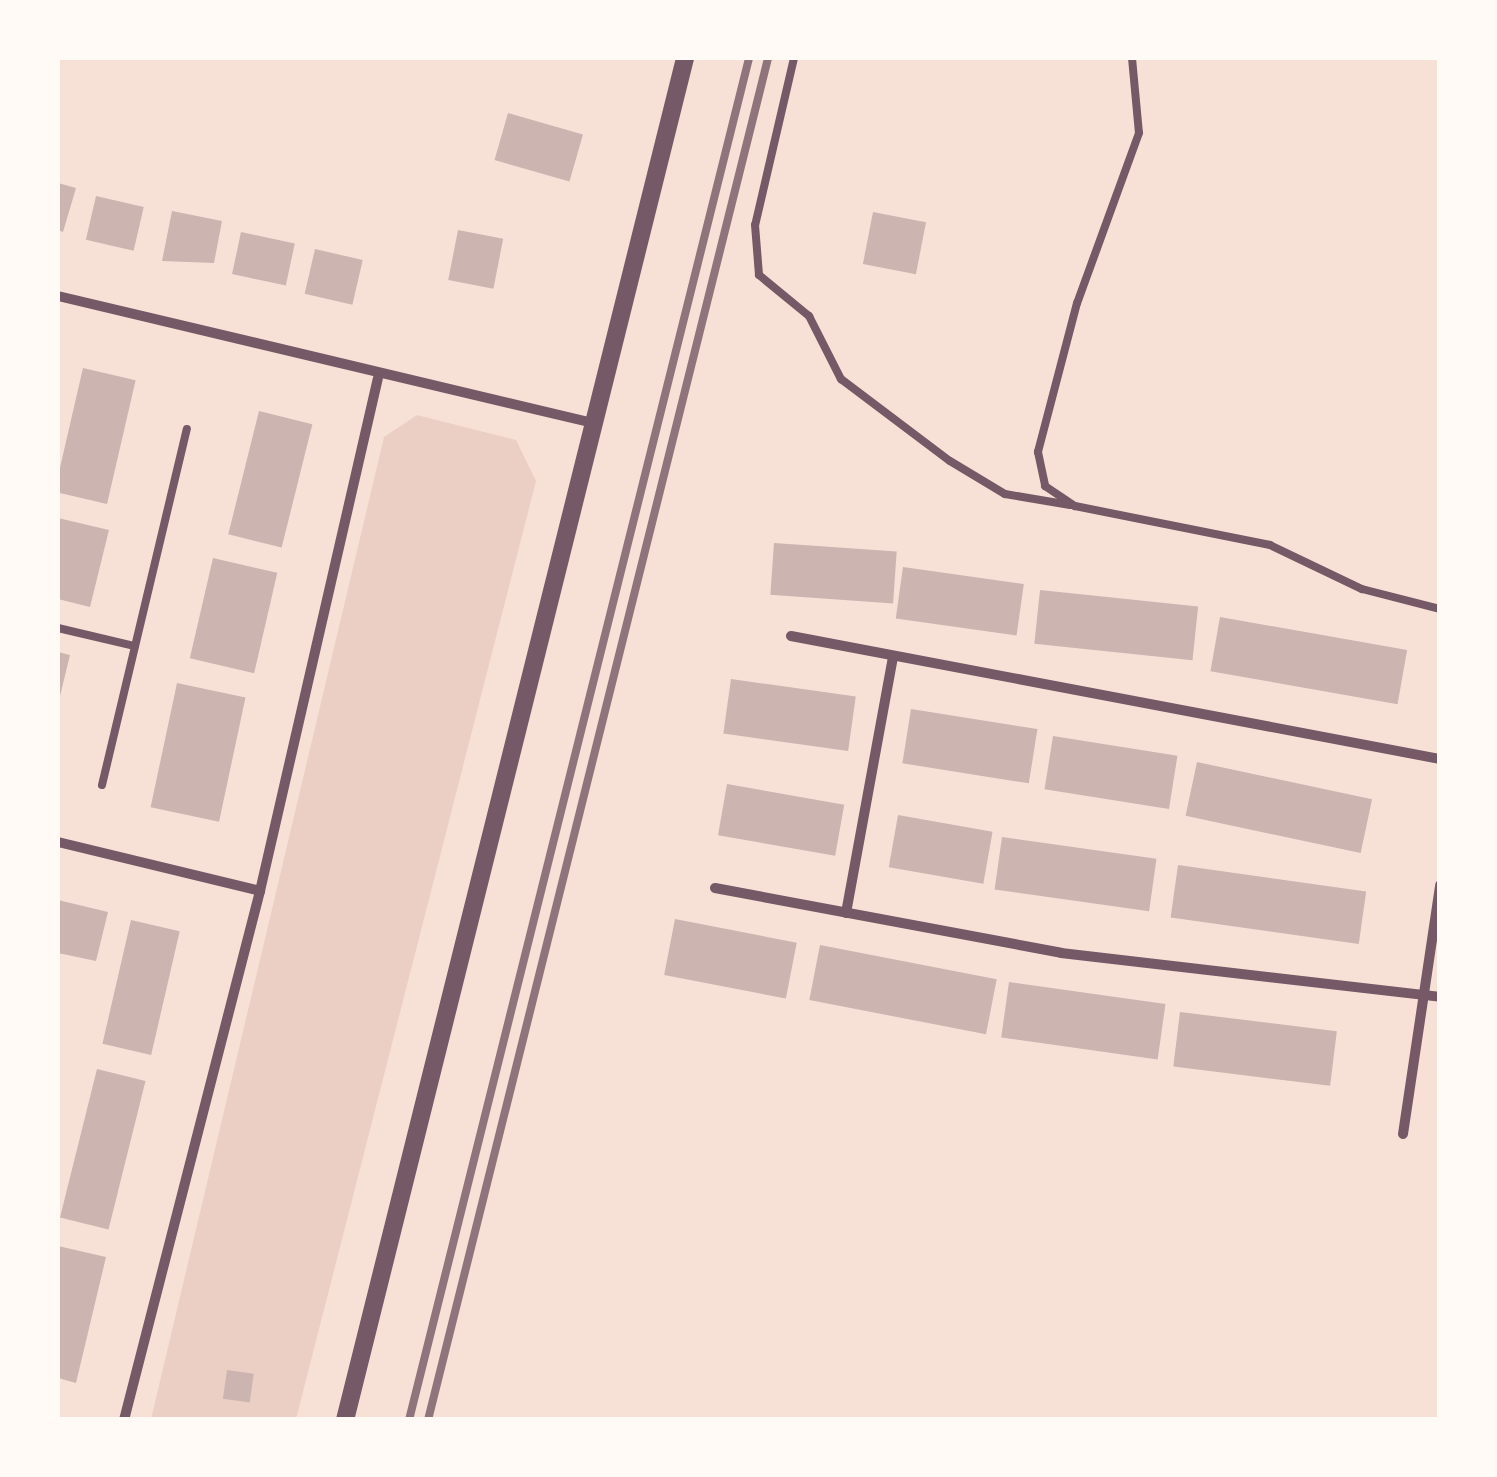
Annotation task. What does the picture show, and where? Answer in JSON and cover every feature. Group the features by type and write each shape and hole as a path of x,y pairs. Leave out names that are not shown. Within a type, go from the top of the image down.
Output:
{"street":[{"path":"345,1420 685,58"},
{"path":"58,296 378,378 594,423"},
{"path":"124,1420 260,892 378,378"},
{"path":"792,636 1440,759"},
{"path":"846,913 893,656"},
{"path":"58,842 260,892"},
{"path":"1402,1134 1440,885"},
{"path":"715,888 1061,953 1440,998"}],"lane":[{"path":"794,58 755,225 759,276 809,316 842,378 950,461 1005,494 1270,545 1362,589 1440,609"},
{"path":"1074,506 1045,486 1038,452 1091,255 1140,134 1132,58"},
{"path":"102,785 187,429"},
{"path":"58,628 135,646"}],"shaded area":[{"path":"417,415 516,440 536,481 296,1419 151,1419 384,437"}],"building":[{"path":"508,113 583,134 569,182 494,160"},
{"path":"58,183 76,188 63,232 58,230"},
{"path":"96,196 144,207 134,251 86,240"},
{"path":"172,211 222,221 214,263 162,261"},
{"path":"873,212 926,222 916,274 863,264"},
{"path":"458,230 503,239 493,289 448,280"},
{"path":"241,232 295,243 286,285 232,274"},
{"path":"315,249 363,260 352,305 305,294"},
{"path":"83,368 136,380 107,504 58,493 58,476"},
{"path":"259,411 312,424 282,548 228,534"},
{"path":"58,518 109,530 90,607 58,599"},
{"path":"774,543 897,552 893,603 770,595"},
{"path":"213,558 277,573 254,673 190,658"},
{"path":"903,567 1024,584 1017,635 896,618"},
{"path":"1040,590 1198,607 1192,660 1034,644"},
{"path":"1220,617 1407,650 1398,704 1210,671"},
{"path":"58,652 70,655 59,700 58,700"},
{"path":"731,679 856,697 848,751 723,733"},
{"path":"177,683 245,698 219,822 151,807"},
{"path":"911,709 1037,729 1029,783 902,763"},
{"path":"1053,736 1177,756 1169,809 1045,789"},
{"path":"1197,762 1372,799 1361,853 1186,816"},
{"path":"727,784 844,805 835,856 718,835"},
{"path":"898,815 993,832 983,884 889,867"},
{"path":"1002,837 1156,859 1149,911 995,889"},
{"path":"1178,865 1366,891 1359,944 1171,917"},
{"path":"58,900 108,912 96,961 58,953"},
{"path":"675,919 797,943 786,999 664,975"},
{"path":"131,920 180,931 151,1055 102,1044"},
{"path":"820,945 997,979 986,1034 809,1000"},
{"path":"1009,982 1165,1004 1158,1059 1001,1037"},
{"path":"1180,1012 1337,1031 1330,1086 1173,1067"},
{"path":"97,1069 146,1081 109,1230 60,1217"},
{"path":"58,1246 106,1257 76,1383 58,1378"},
{"path":"227,1370 254,1374 250,1402 223,1399"}],"railway":[{"path":"409,1420 749,58"},
{"path":"428,1420 768,58"}]}
